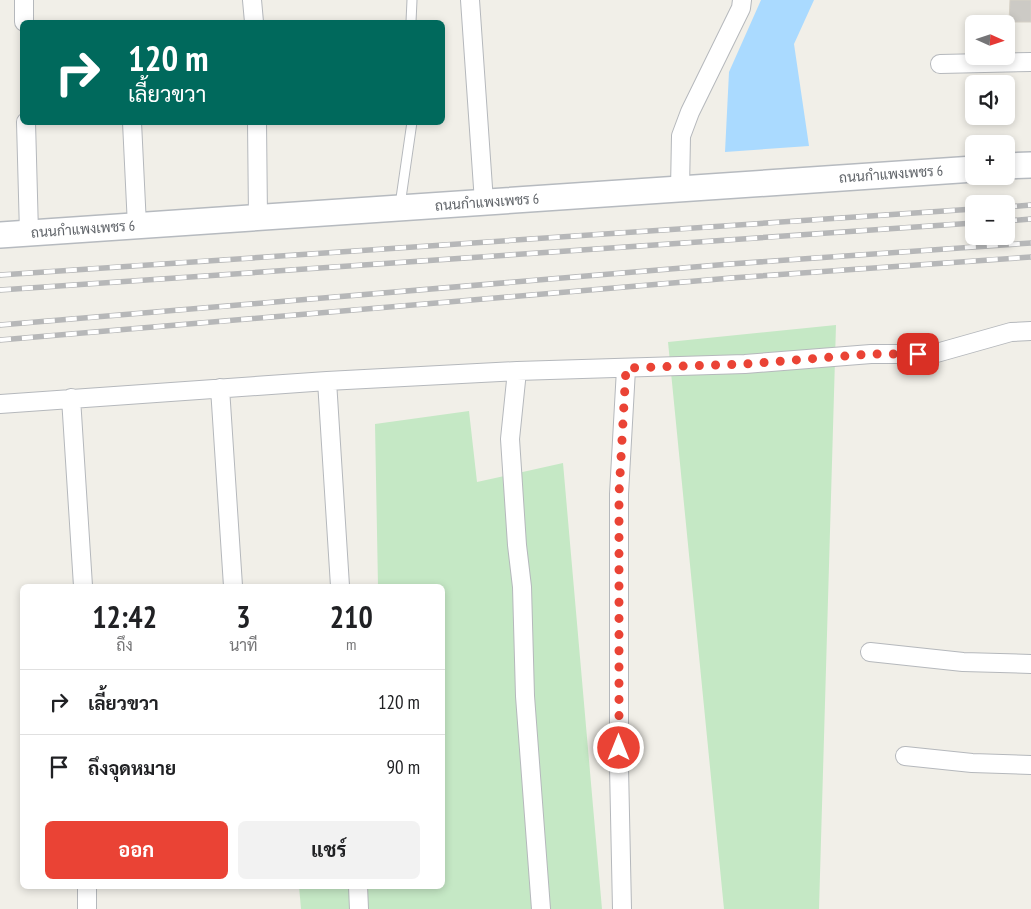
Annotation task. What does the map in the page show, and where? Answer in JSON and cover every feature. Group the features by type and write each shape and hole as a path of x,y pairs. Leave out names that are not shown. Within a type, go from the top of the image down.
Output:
{"main road":[{"path":"1015,166 1031,165"},
{"name":"ถนนกำแพงเพชร 6","path":"0,235 965,170"}],"street":[{"path":"24,0 24,20"},
{"path":"252,0 254,20"},
{"path":"470,0 484,202"},
{"path":"680,189 681,136 690,112 741,8 742,0"},
{"path":"940,64 1031,62"},
{"path":"26,125 29,233"},
{"path":"132,125 136,226"},
{"path":"256,125 258,218"},
{"path":"0,404 327,381 517,371 745,364 871,354 933,354 1011,332 1031,331"},
{"path":"622,909 619,767 619,504 626,368"},
{"path":"517,371 510,439 517,544 522,587 525,696 541,909"},
{"path":"327,381 340,584"},
{"path":"220,388 233,584"},
{"path":"71,398 83,584"},
{"path":"870,652 963,662 1031,664"},
{"path":"905,756 1031,765"},
{"path":"87,889 88,909"},
{"path":"358,889 359,909"}],"lane":[{"path":"411,20 412,0"},
{"path":"400,208 412,125"}],"green space":[{"path":"836,325 819,909 724,909 668,342"},
{"path":"469,411 477,482 563,463 602,909 301,909 299,889 445,889 445,584 378,584 375,424"}],"water":[{"path":"761,0 814,0 794,44 809,146 725,152 729,72"}],"building":[{"path":"1010,0 1031,0 1031,22 1015,22 1015,15 1009,15"}],"railway":[{"path":"1015,206 1031,205"},
{"path":"0,275 965,210"},
{"path":"1015,220 1031,219"},
{"path":"0,290 965,224"},
{"path":"0,325 730,264 1031,243"},
{"path":"0,340 731,278 1031,257"}],"route":[{"path":"619,748 619,494 626,368 745,364 871,354 918,354"}]}
